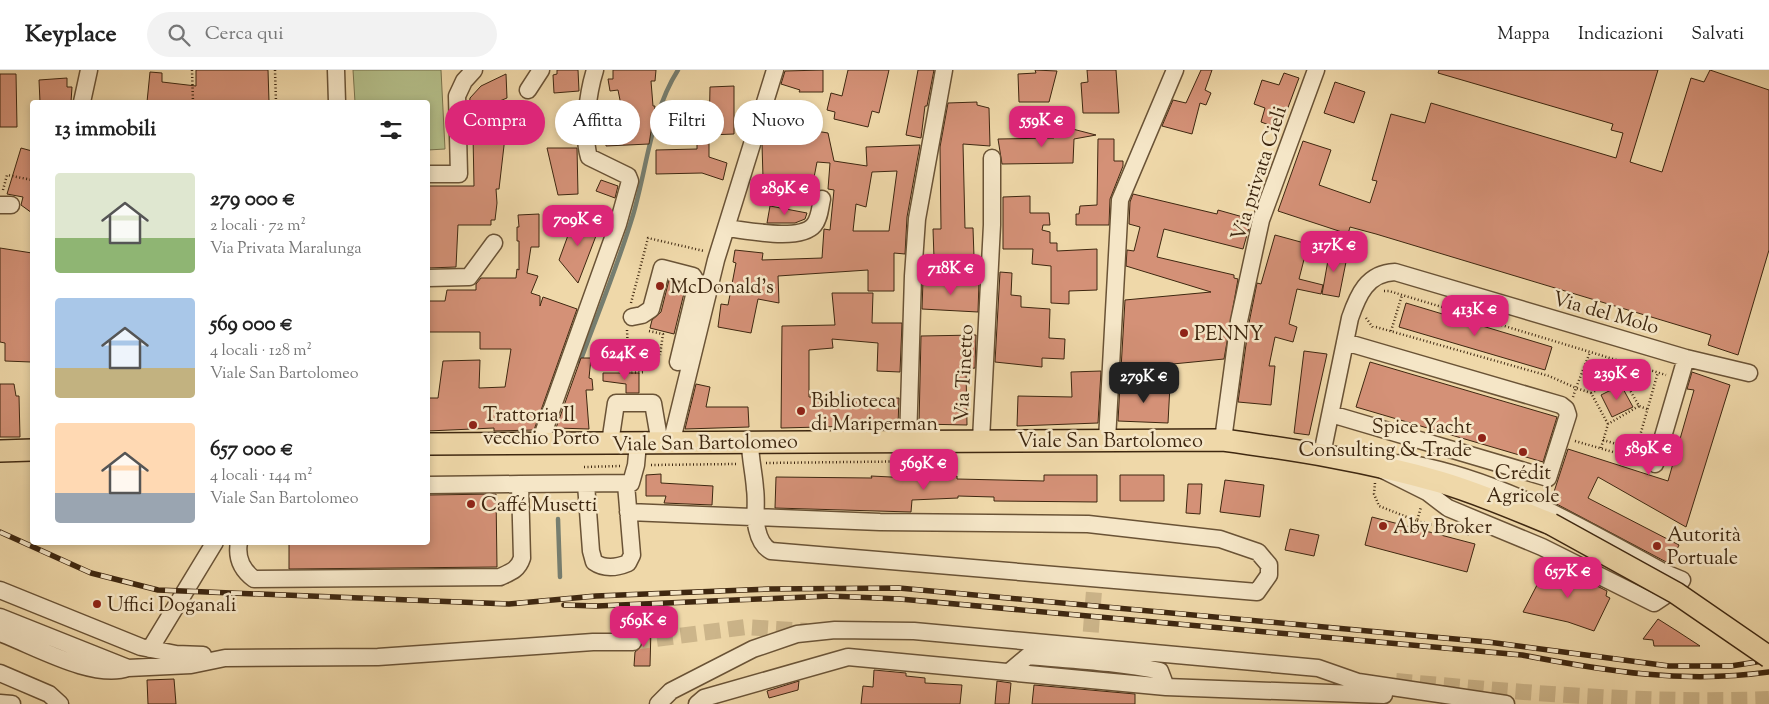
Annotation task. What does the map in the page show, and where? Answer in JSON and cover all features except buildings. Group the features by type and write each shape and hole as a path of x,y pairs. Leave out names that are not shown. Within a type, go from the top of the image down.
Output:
{"main road":[{"name":"Viale San Bartolomeo","path":"430,444 1223,440 1322,454 1373,472 1441,482 1488,498 1551,524 1676,593 1769,657"},
{"path":"0,451 30,450"}],"street":[{"path":"82,100 89,70"},
{"path":"336,70 337,100"},
{"path":"430,174 460,174 457,96 464,81 474,70"},
{"path":"528,90 542,70"},
{"path":"540,442 618,224 630,181 628,176 589,157 585,146 591,84 595,70"},
{"path":"665,444 726,228 775,70"},
{"path":"908,441 912,276 917,220 944,70"},
{"path":"1107,440 1120,200 1175,70"},
{"name":"Via privata Cieli","path":"1223,440 1239,321 1261,220 1316,70"},
{"name":"Via Tinetto","path":"981,440 992,225 992,158"},
{"path":"726,228 789,234 802,233 809,230 818,220 822,199"},
{"path":"430,278 469,277 494,243"},
{"path":"632,317 642,315 651,309 662,268 693,276 697,283 678,362"},
{"name":"Via del Molo","path":"1345,342 1350,318 1362,289 1380,275 1395,272 1686,358 1749,373"},
{"path":"1322,454 1345,342 1561,405 1566,409 1568,415 1548,478 1331,414"},
{"path":"1656,464 1686,358"},
{"path":"610,443 616,403 653,403 665,444"},
{"path":"628,512 756,517 890,522 1088,524 1220,538 1258,552 1269,565 1268,576 1257,592 771,551 765,548 756,527 756,517 755,487 750,463 750,442"},
{"path":"430,485 626,484 633,479 638,443"},
{"name":"Viale San Bartolomeo","path":"1373,472 1412,464 1512,494 1563,517 1664,573 1682,580 1669,593 1654,602 1542,548 1448,508 1427,492"},
{"path":"1373,472 1427,492"},
{"path":"238,545 240,562 246,573 254,579 500,577 514,571 520,565 522,558 520,484"},
{"path":"586,484 591,551 594,562 601,567 619,567 628,563 632,555 626,484"},
{"path":"150,649 213,545"},
{"path":"0,590 120,640 150,649 225,658 378,657 593,642 632,642"},
{"path":"0,617 128,668"},
{"path":"658,704 671,691 753,649 797,634 835,630 924,632 1318,668 1358,682 1506,704"},
{"path":"0,633 85,668 116,672 128,668 191,665 225,658"},
{"path":"697,704 704,698 848,657 1166,687 1459,697"},
{"path":"0,673 48,694 60,704"},
{"path":"0,702 12,704"}],"path":[{"path":"192,70 193,100"},
{"path":"275,70 276,100"},
{"path":"4,202 7,175 30,180"},
{"path":"1378,294 1389,291 1680,379"},
{"path":"1391,332 1402,295"},
{"path":"1366,311 1368,322 1375,328 1549,376 1591,394 1608,424"},
{"path":"649,331 664,333 660,355"},
{"path":"1576,388 1590,352"},
{"path":"1591,394 1622,376 1626,362"},
{"path":"1603,440 1636,450 1658,372"},
{"path":"1622,376 1639,406 1648,409"},
{"path":"1601,448 1608,424 1639,406"},
{"path":"1561,437 1656,464"},
{"path":"578,467 938,461"},
{"path":"1373,472 1374,494 1379,506 1417,521 1427,492"}],"green space":[{"path":"353,70 441,70 445,149 430,150 430,100 355,100"}],"waterway":[{"path":"580,362 627,234 662,104 678,70"},
{"path":"558,519 560,577"}],"tunnel":[{"path":"1087,680 1095,578"},
{"path":"633,642 746,627 807,631"},
{"path":"1396,681 1582,696 1676,700 1769,699"}],"railway":[{"path":"0,532 91,573 158,590 509,604 596,596 770,589 899,588 1488,642 1669,666 1731,666 1769,660"},
{"path":"564,605 597,606 830,596 900,599 1522,655 1614,671 1645,674 1706,677 1769,672"}],"place":[{"name":"McDonald's","path":"660,286"},
{"name":"PENNY","path":"1184,333"},
{"name":"Biblioteca di Mariperman","path":"801,411"},
{"name":"Trattoria Il vecchio Porto","path":"473,425"},
{"name":"Spice Yacht Consulting & Trade","path":"1482,438"},
{"name":"Crédit Agricole","path":"1523,452"},
{"name":"Caffé Musetti","path":"471,504"},
{"name":"Aby Broker","path":"1383,526"},
{"name":"Autorità Portuale","path":"1657,546"},
{"name":"Uffici Doganali","path":"97,604"}]}
